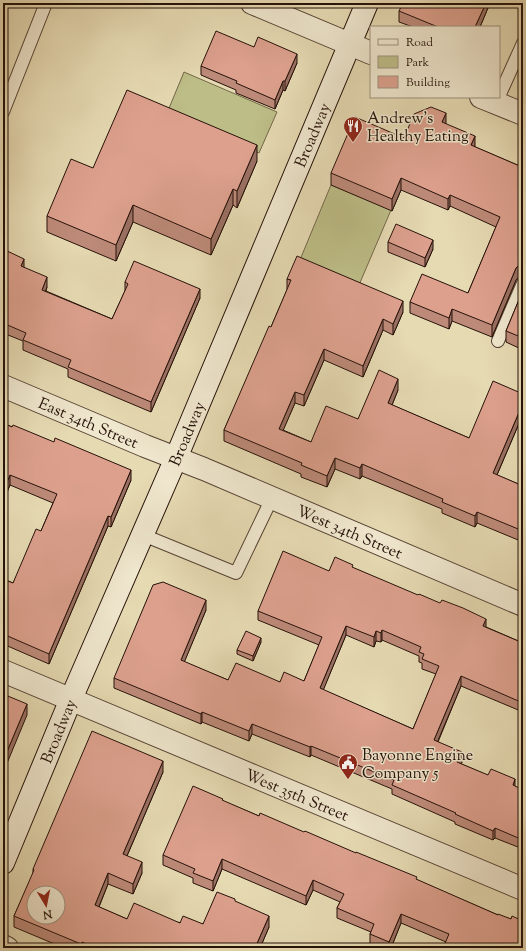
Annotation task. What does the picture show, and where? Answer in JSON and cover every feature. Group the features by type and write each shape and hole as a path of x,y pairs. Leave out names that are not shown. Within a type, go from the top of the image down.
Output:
{"street":[{"path":"252,3 370,53"},
{"name":"Broadway","path":"3,863 71,699 176,458 367,3"},
{"path":"489,100 523,114"},
{"name":"East 34th Street","path":"3,386 176,458"},
{"name":"West 34th Street","path":"176,458 523,605"},
{"name":"West 35th Street","path":"3,671 523,889"},
{"path":"3,946 7,948"}],"lane":[{"path":"3,112 46,3"},
{"path":"500,82 523,43"},
{"path":"498,341 523,283"},
{"path":"143,535 236,573 272,498"}],"green space":[{"path":"184,72 277,112 259,153 167,113"},
{"path":"331,185 391,210 356,292 297,267"}],"building":[{"path":"403,3 486,3 475,26 436,26 399,11"},
{"path":"216,31 254,47 258,37 297,54 275,100 236,83 237,81 201,66"},
{"path":"127,90 257,145 237,191 233,189 211,239 133,205 116,245 47,216 71,159 93,168"},
{"path":"431,107 446,113 442,122 475,136 471,145 522,167 523,165 523,265 519,265 516,268 492,325 452,309 449,318 410,302 422,274 468,293 500,217 450,195 448,199 401,178 392,199 331,173 355,117 404,138 414,114"},
{"path":"396,224 433,240 425,258 388,242"},
{"path":"3,249 24,259 21,266 47,277 42,290 112,319 128,284 125,282 134,261 200,289 151,402 68,367 71,360 23,340 26,333 3,323"},
{"path":"297,256 403,301 393,324 383,319 363,366 324,349 304,395 295,392 279,429 311,442 326,406 358,419 379,370 398,379 388,403 469,438 493,381 523,394 523,403 493,473 523,486 523,531 477,512 475,516 442,502 443,499 362,464 360,468 335,458 327,476 301,465 302,463 224,430 269,326 271,327 291,280 287,279"},
{"path":"523,290 523,338 506,331"},
{"path":"3,423 12,427 13,425 54,442 55,438 131,470 111,517 108,516 49,654 3,634 3,579 13,583 36,529 41,531 57,494 10,475 7,482 3,480"},
{"path":"283,551 329,571 335,557 353,565 352,567 418,595 419,594 440,603 442,600 463,608 486,619 483,626 523,643 523,703 461,676 434,740 462,752 457,762 488,775 491,769 515,779 513,785 523,790 523,840 495,828 493,831 392,785 394,780 311,746 310,747 252,724 249,731 202,712 201,714 114,678 153,585 163,582 206,600 181,660 228,680 236,663 280,682 284,672 304,681 322,637 258,611","holes":["346,626 374,637 376,631 381,633 382,630 421,647 419,652 424,654 422,659 439,666 413,729 320,688"]},
{"path":"246,631 261,638 253,656 237,650"},
{"path":"3,694 27,704 3,761"},
{"path":"92,731 163,761 123,854 142,862 133,884 108,873 95,905 127,919 134,903 180,923 183,916 203,924 217,892 269,916 255,948 96,948 82,942 81,944 36,925 66,925 66,885 27,885 34,870 33,869"},
{"path":"193,786 259,816 260,813 417,877 416,879 498,915 511,919 512,916 523,921 523,948 443,948 449,934 401,914 389,942 370,934 374,924 337,908 344,894 313,880 306,896 222,859 213,881 193,873 195,869 163,855"},
{"path":"26,888 26,921 14,916"}],"place":[{"name":"Andrew's Healthy Eating","path":"353,143"},
{"name":"Bayonne Engine Company 5","path":"348,780"}]}
